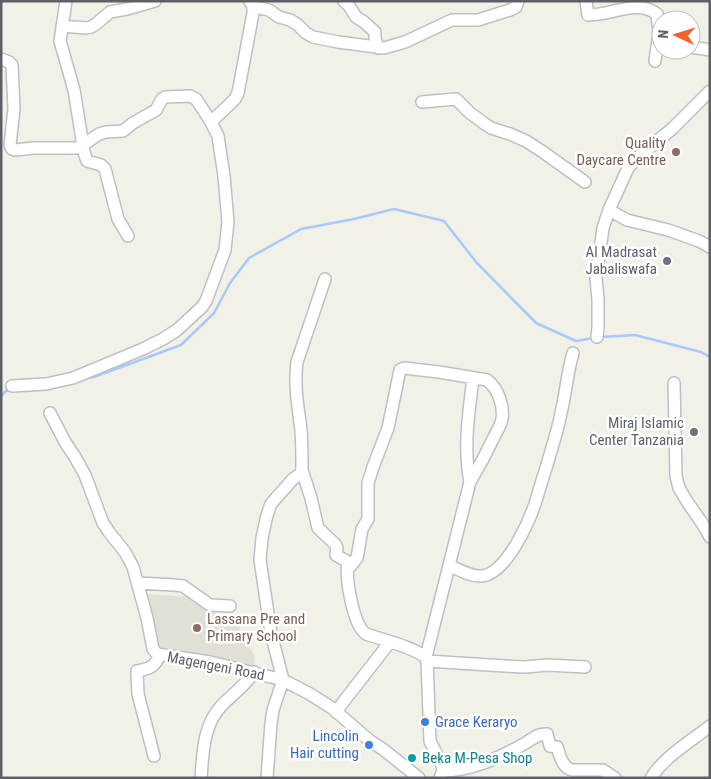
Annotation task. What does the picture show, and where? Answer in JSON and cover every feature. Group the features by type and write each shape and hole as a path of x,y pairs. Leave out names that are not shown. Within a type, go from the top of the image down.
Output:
{"street":[{"path":"66,1 60,41 74,90 86,160 101,165 105,170 118,219 128,236"},
{"path":"62,26 91,27 110,12 126,5 154,1"},
{"path":"344,1 356,17 375,32 378,48"},
{"path":"211,122 235,99 238,93 251,4 290,20 313,37 388,48 452,20 478,20 510,10 516,7 518,1"},
{"path":"586,1 588,15 628,8 651,10"},
{"path":"1,59 11,63 13,68 14,109 10,146 16,150 76,148 99,134 123,131 156,110 165,97 194,97 218,136 228,222 225,250 206,300 202,307 177,330 106,365 73,378 46,384 12,386"},
{"path":"597,337 598,299 596,278 603,228 628,168 710,92"},
{"path":"422,102 456,99 469,112 491,128 526,142 585,182"},
{"path":"609,210 626,220 668,230 710,247"},
{"path":"325,280 296,369 296,388 302,443 302,470 318,528 335,544 337,548 336,554 348,562 349,592 362,631 411,650 426,659 505,666 548,665 585,667"},
{"path":"449,566 472,575 481,576 498,568 510,556 528,521 538,496 561,415 567,372 573,353"},
{"path":"348,569 357,558 362,529 368,519 368,483 388,428 400,370 404,368 439,372 487,380 498,395 502,416 481,465 470,482 426,659 430,741 440,759 442,774 464,769 502,755 539,735 547,734 550,746 557,747 567,769 603,770 614,778"},
{"path":"470,482 466,447 473,378"},
{"path":"674,383 676,476 679,488 710,537"},
{"name":"Magengeni Road","path":"50,413 85,475 103,523 129,559 138,583 153,649 159,655 210,662 283,680 332,708 369,740 419,778"},
{"path":"267,778 273,710 283,680 271,633 260,553 271,504 302,470"},
{"path":"138,583 179,586 186,588 210,605 230,606"},
{"path":"336,712 390,642"},
{"path":"154,756 138,694 137,671 151,668 155,665 159,655"},
{"path":"202,778 206,735 212,719 221,707 250,680 254,672"},
{"path":"651,778 666,760 710,726"}],"shaded area":[{"name":"Lassana Pre and Primary School","path":"147,594 189,597 222,618 241,619 239,636 254,655 255,669 157,648"}],"waterway":[{"path":"87,378 181,345 214,313 230,283 249,258 301,229 394,209 444,221 476,262 536,323 576,341 593,338"},
{"path":"601,337 635,335 701,352 710,357"},
{"path":"1,396 6,391 12,390"}],"place":[{"name":"Quality Daycare Centre","path":"676,152"},
{"name":"Al Madrasat Jabaliswafa","path":"667,261"},
{"name":"Miraj Islamic Center Tanzania","path":"694,432"},
{"name":"Lassana Pre and Primary School","path":"197,628"},
{"name":"Grace Keraryo","path":"425,722"},
{"name":"Lincolin Hair cutting","path":"369,745"},
{"name":"Beka M-Pesa Shop","path":"412,758"}]}
